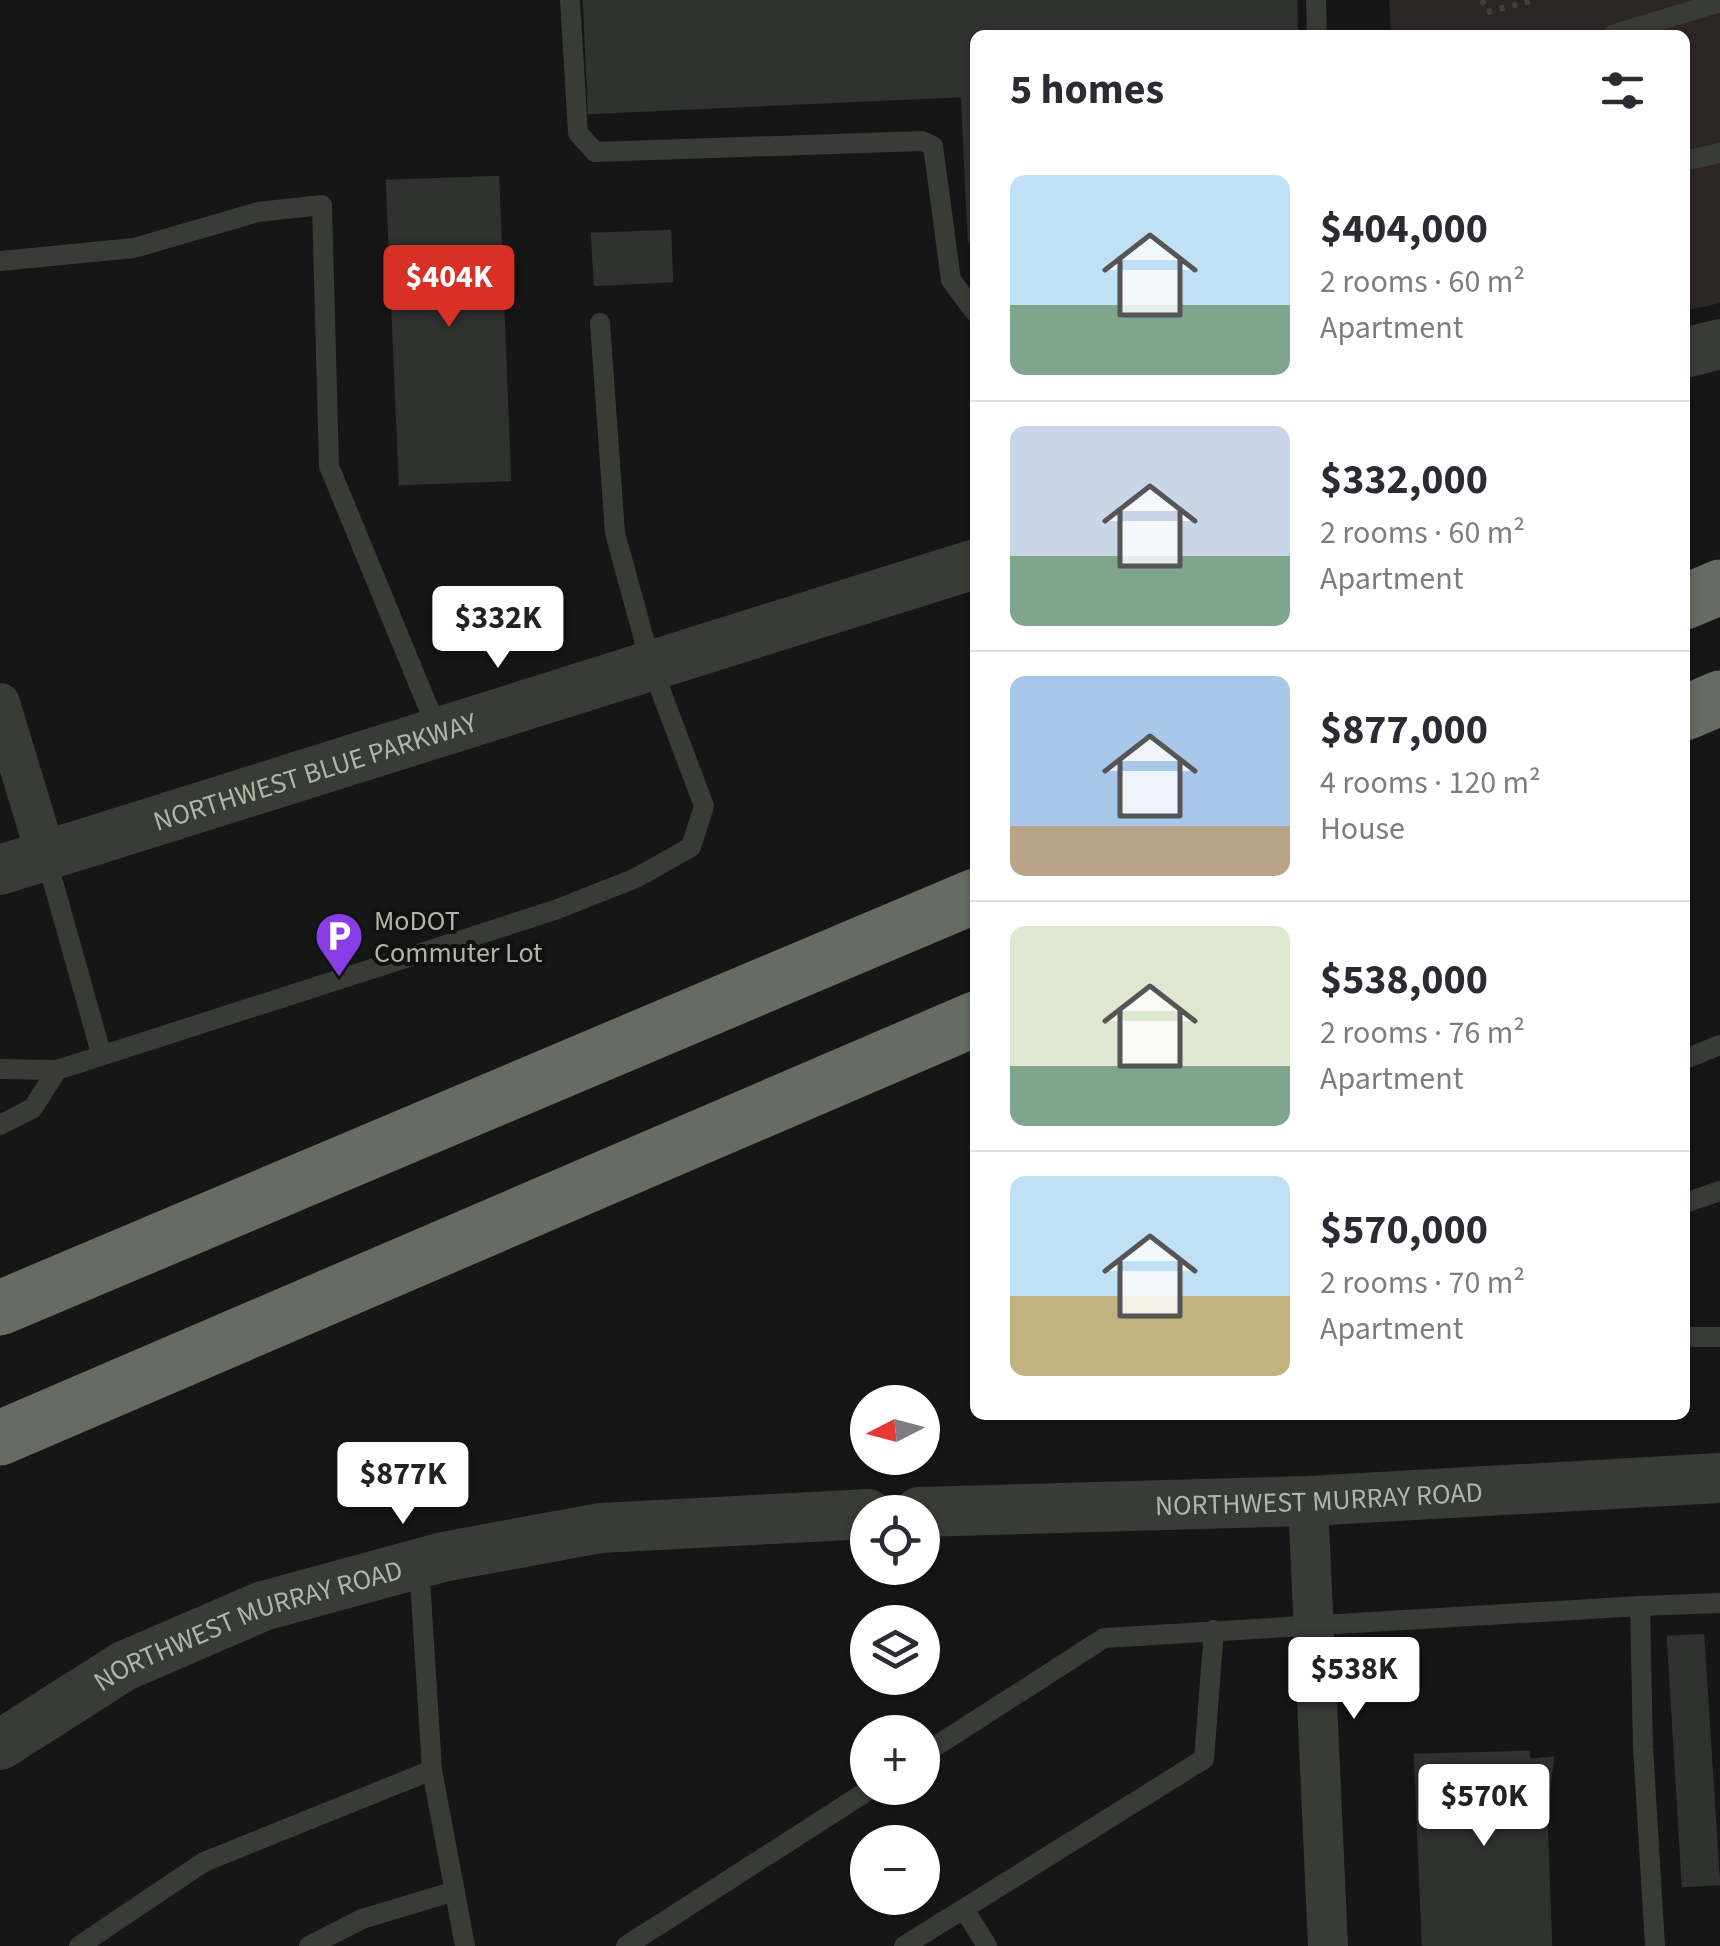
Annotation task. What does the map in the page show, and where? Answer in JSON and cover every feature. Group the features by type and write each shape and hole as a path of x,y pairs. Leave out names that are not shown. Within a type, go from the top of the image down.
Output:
{"highway":[{"path":"1690,600 1720,587"},
{"path":"1690,711 1720,698"},
{"path":"0,1308 970,898"},
{"path":"0,1438 970,1021"}],"street":[{"path":"1690,352 1720,344"},
{"name":"NORTHWEST BLUE PARKWAY","path":"23,862 970,566"},
{"path":"0,702 23,862"},
{"name":"NORTHWEST MURRAY ROAD","path":"940,1511 1308,1501 1720,1478"},
{"path":"1308,1501 1328,1946"},
{"name":"NORTHWEST MURRAY ROAD","path":"0,1745 124,1666 264,1606 420,1564 600,1528 850,1515"}],"lane":[{"path":"570,0 578,133 595,152 922,142 933,146 951,280 970,305"},
{"path":"1316,0 1317,30"},
{"path":"1628,30 1720,2"},
{"path":"1690,160 1720,152"},
{"path":"0,261 134,248 258,212 322,205 329,466 438,732"},
{"path":"0,1069 57,1070 555,910 636,878 690,847 704,806 651,665 615,533 600,323"},
{"path":"23,862 101,1053"},
{"path":"1690,1057 1720,1045"},
{"path":"0,1125 33,1108 57,1070"},
{"path":"1690,1201 1720,1191"},
{"path":"1690,1338 1720,1336"},
{"path":"420,1564 432,1770 465,1946"},
{"path":"940,1743 1104,1638 1315,1622 1720,1603"},
{"path":"1640,1606 1643,1747 1656,1946"},
{"path":"904,1946 1204,1759 1214,1630"},
{"path":"79,1946 204,1862 432,1770"},
{"path":"626,1946 850,1802"},
{"path":"310,1946 362,1919 455,1892"},
{"path":"964,1908 986,1946"}],"path":[{"path":"1482,0 1487,12 1534,0"}],"shaded area":[{"path":"1389,0 1720,0 1720,303 1690,310 1690,30 1391,30"}],"building":[{"path":"584,0 1296,0 1297,30 970,30 970,242 962,96 589,113"},
{"path":"498,177 510,480 400,484 387,181"},
{"path":"670,231 672,281 595,285 592,234"},
{"path":"1703,1635 1719,1884 1683,1886 1668,1637"},
{"path":"1529,1752 1529,1760 1553,1758 1546,1809 1551,1946 1423,1946 1415,1755"}],"place":[{"name":"MoDOT Commuter Lot","path":"339,978"}]}
